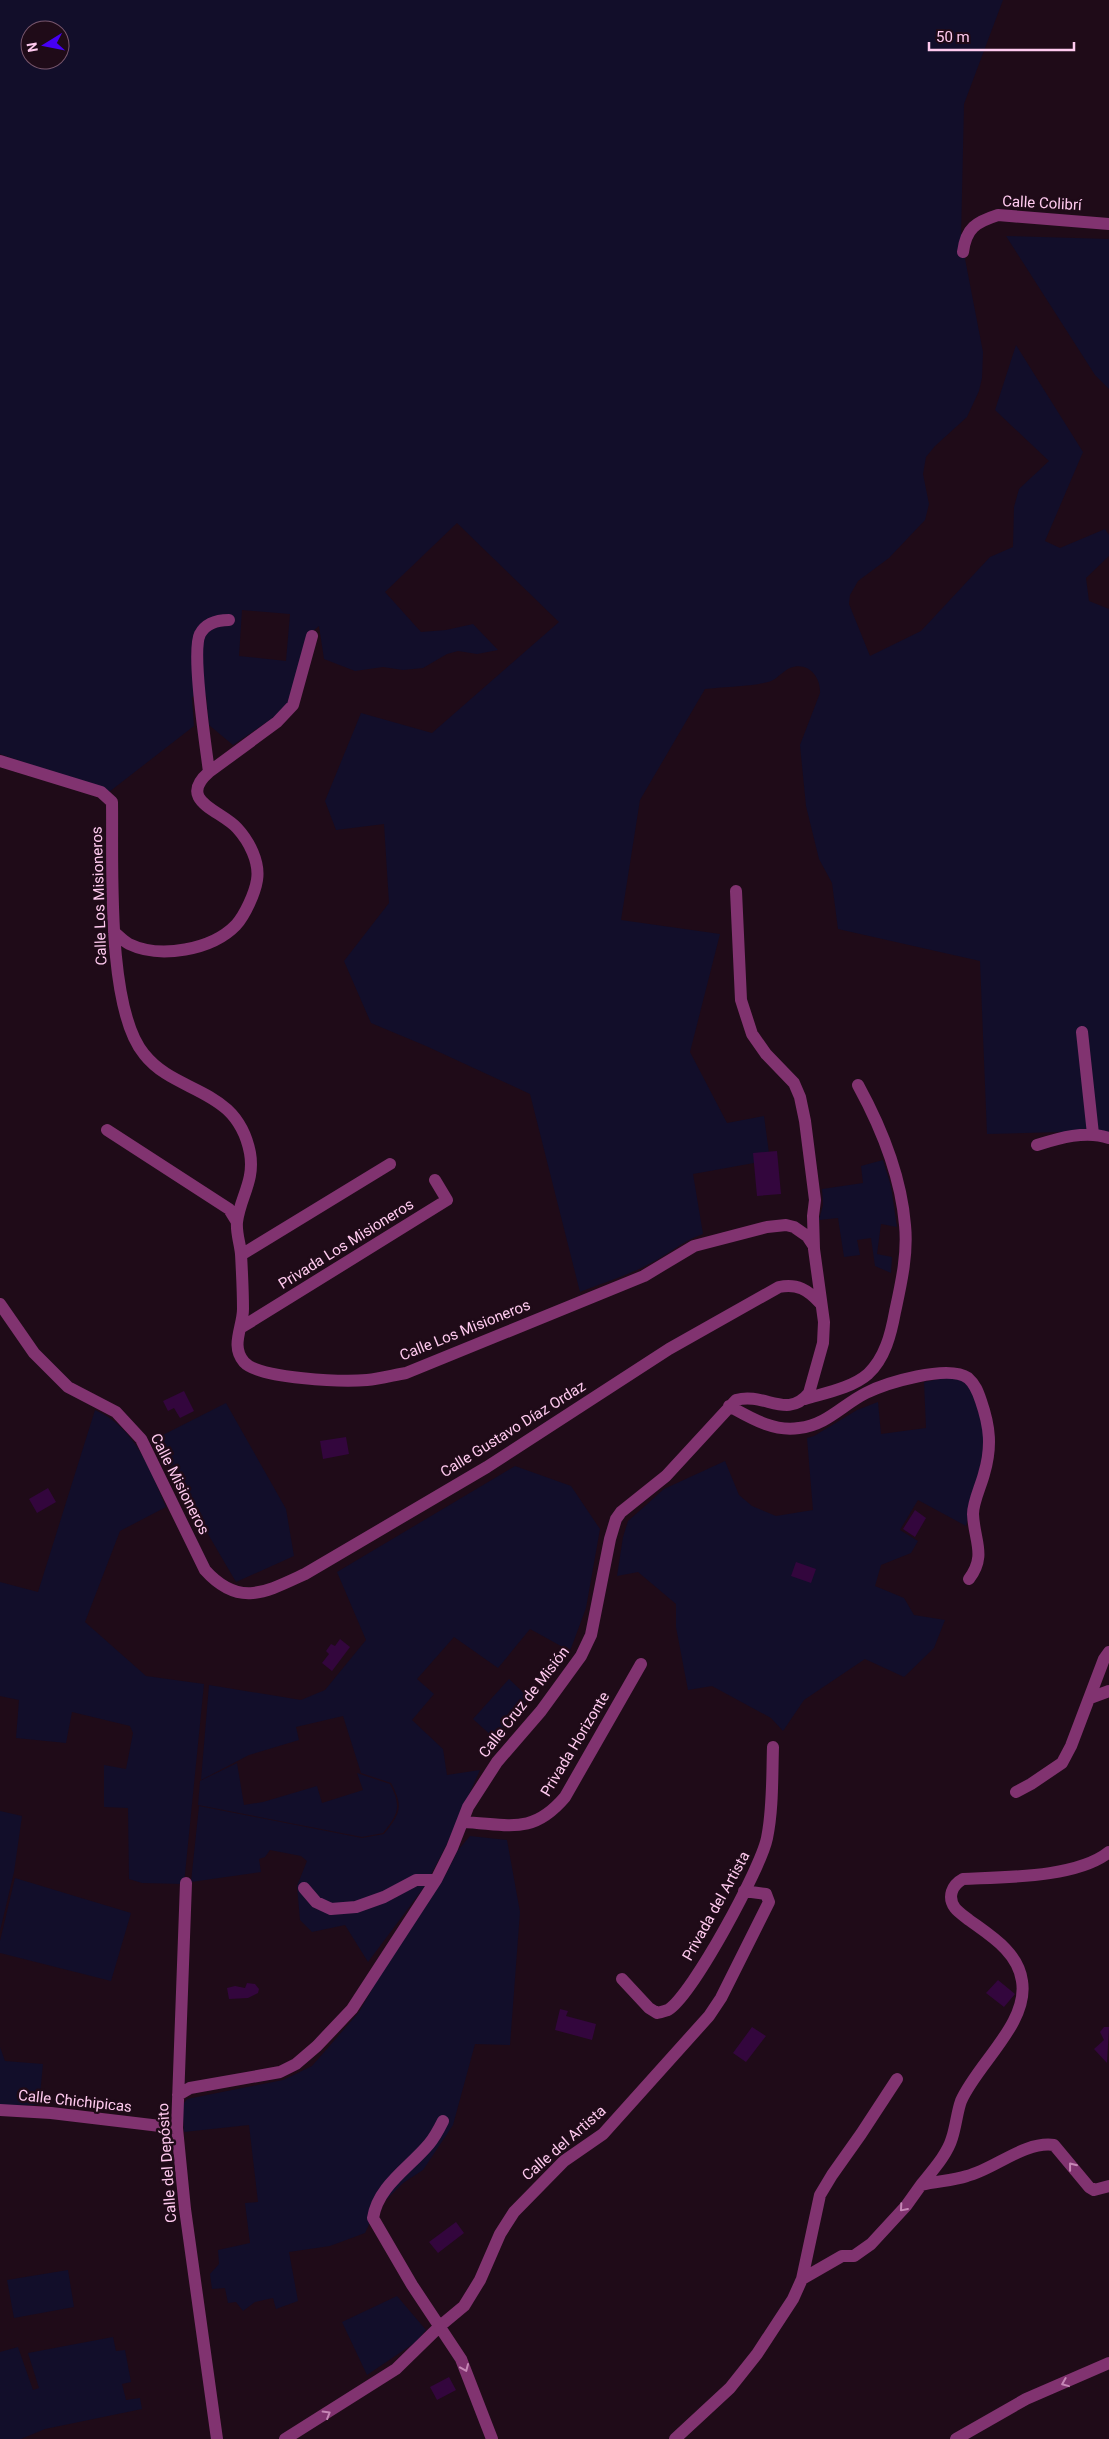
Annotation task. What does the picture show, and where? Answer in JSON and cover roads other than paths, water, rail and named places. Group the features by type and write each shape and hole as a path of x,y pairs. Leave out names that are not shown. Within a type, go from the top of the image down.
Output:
{"street":[{"name":"Calle Colibrí","path":"963,252 965,243 974,226 982,220 998,216 1109,224"},
{"path":"209,772 197,642 205,628 212,622 229,620"},
{"path":"114,932 128,943 142,948 171,951 200,946 219,937 237,924 251,898 257,880 256,862 249,845 236,827 203,803 198,795 199,780 277,722 293,705 312,636"},
{"name":"Calle Los Misioneros","path":"0,761 101,792 112,802 114,932 121,994 130,1031 136,1044 162,1072 199,1089 217,1101 231,1114 243,1132 250,1155 251,1180 237,1222 241,1255 242,1328 237,1341 240,1355 250,1367 258,1371 312,1378 367,1380 406,1372 644,1276 666,1264 685,1250 703,1242 767,1226 786,1225 801,1230 814,1249"},
{"path":"736,891 741,1000 752,1034 766,1054 794,1083 800,1097 815,1200 812,1216 820,1303 824,1322 823,1343 817,1372 809,1393 804,1399"},
{"path":"1082,1032 1093,1134"},
{"name":"Calle Cruz de Misión","path":"178,2095 190,2088 280,2072 296,2064 318,2046 352,2009 436,1880 468,1807 497,1762 541,1711 582,1656 596,1614 610,1539 616,1519 627,1507 666,1476 729,1406 744,1398 758,1398 783,1406 791,1405 858,1381 876,1366 882,1356 893,1326 905,1256 905,1226 902,1204 874,1115 858,1085"},
{"path":"107,1130 222,1204 229,1209 237,1222"},
{"path":"1037,1145 1058,1138 1093,1134 1109,1138"},
{"path":"241,1255 390,1164"},
{"name":"Privada Los Misioneros","path":"242,1328 447,1200 435,1180"},
{"name":"Calle Gustavo Díaz Ordaz","path":"217,1584 232,1592 252,1595 306,1574 487,1467 669,1349 779,1287 788,1285 804,1289 820,1303"},
{"name":"Calle Misioneros","path":"0,1304 34,1353 68,1387 116,1412 140,1438 205,1570 217,1584"},
{"path":"729,1406 764,1424 798,1429 831,1418 864,1394 901,1380 950,1373 969,1379 978,1390 989,1424 990,1451 973,1513 979,1556 976,1569 969,1579"},
{"path":"1016,1792 1062,1763 1090,1698 1104,1659 1109,1652"},
{"name":"Privada Horizonte","path":"463,1822 526,1825 539,1820 553,1811 565,1797 641,1664"},
{"path":"1090,1698 1109,1691"},
{"name":"Privada del Artista","path":"622,1979 649,2008 657,2013 668,2010 686,1990 712,1952 763,1855 767,1838 773,1747"},
{"path":"802,2279 842,2256 854,2256 872,2244 906,2206 938,2164 952,2140 961,2100 1019,2011 1023,1990 1019,1968 1007,1950 991,1935 956,1910 951,1898 954,1886 963,1879 1068,1871 1091,1864 1109,1852"},
{"path":"304,1888 316,1902 331,1909 356,1907 384,1897 416,1880 436,1880"},
{"name":"Calle del Depósito","path":"186,1883 177,2128 212,2438"},
{"name":"Calle del Artista","path":"285,2439 396,2369 440,2326 464,2306 480,2280 500,2234 514,2212 564,2161 603,2134 689,2039 722,1998 770,1902 766,1894 744,1891"},
{"path":"675,2439 730,2388 758,2354 793,2299 802,2279 823,2190 898,2079"},
{"name":"Calle Chichipicas","path":"0,2110 51,2113 177,2128"},
{"path":"443,2120 431,2143 375,2204 372,2218 412,2285 461,2359 492,2439"},
{"path":"921,2185 968,2176 1016,2154 1046,2144 1054,2145 1060,2150 1089,2187 1094,2190 1101,2190 1109,2186"},
{"path":"956,2439 1026,2399 1109,2363"}]}
